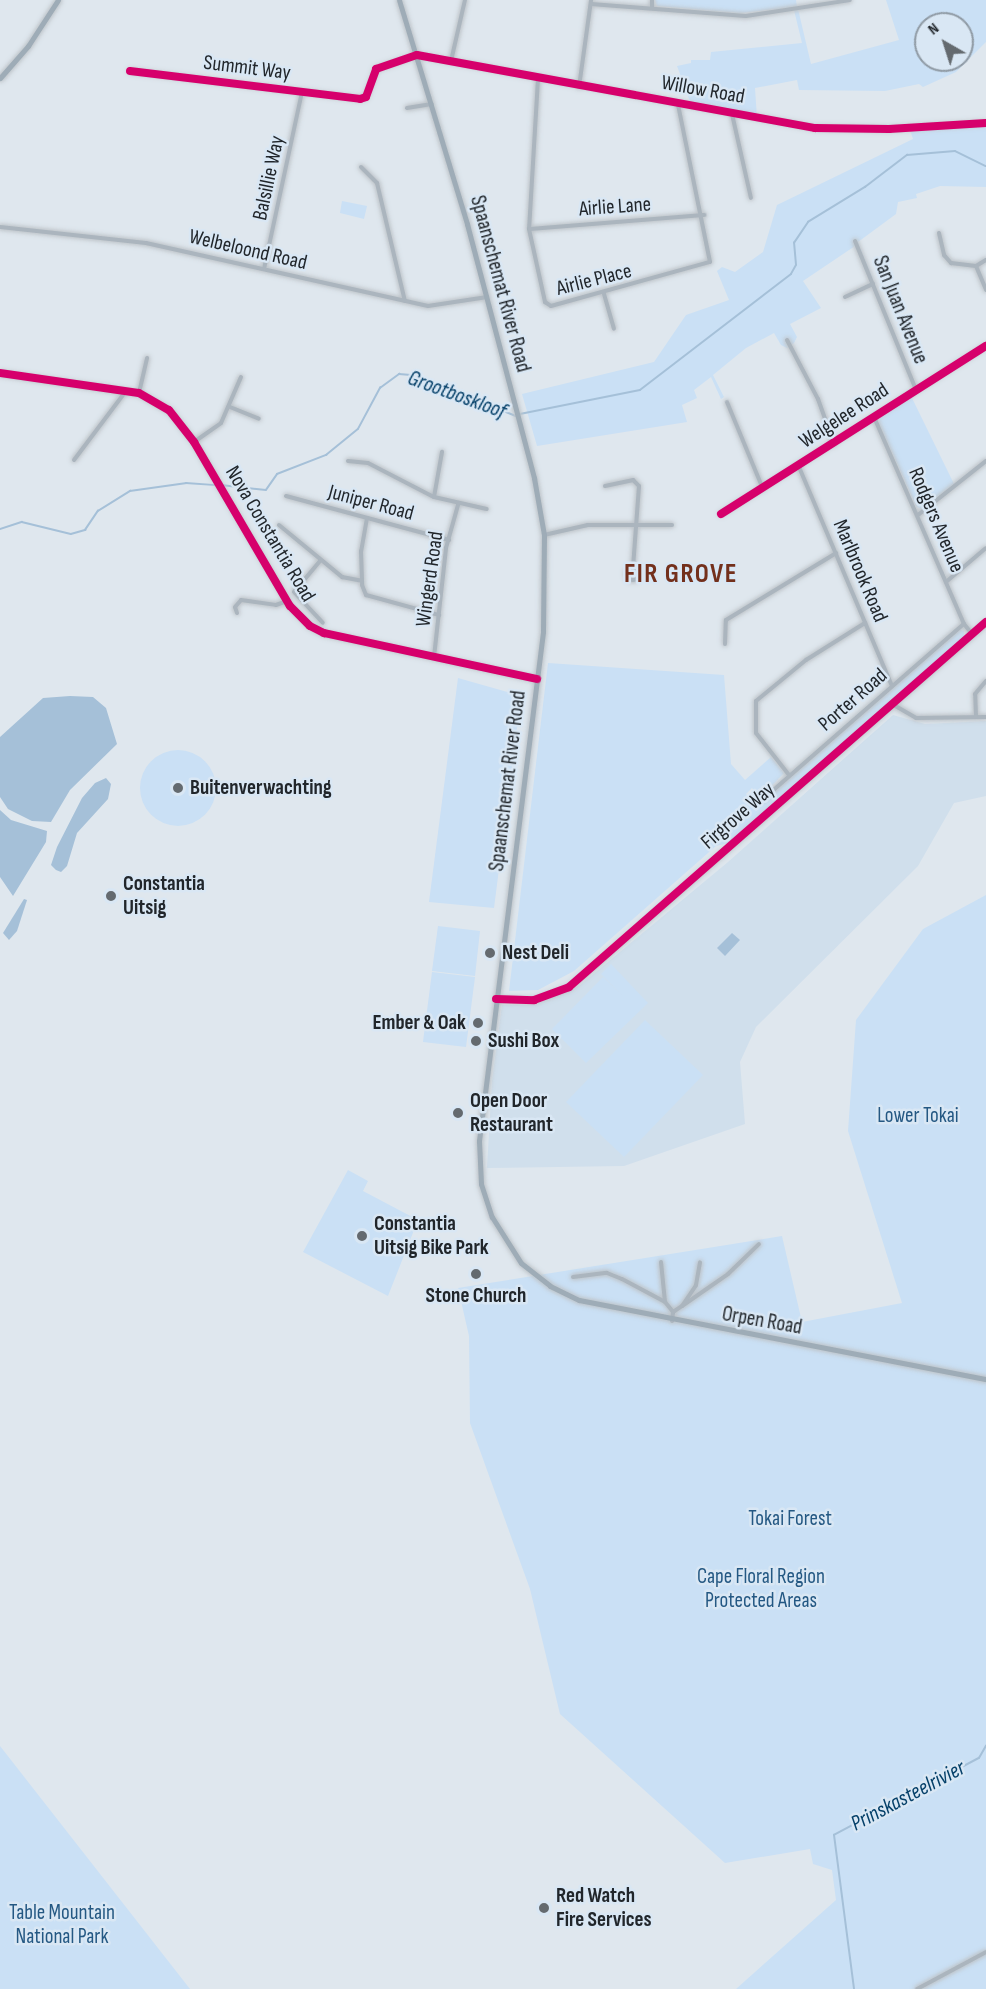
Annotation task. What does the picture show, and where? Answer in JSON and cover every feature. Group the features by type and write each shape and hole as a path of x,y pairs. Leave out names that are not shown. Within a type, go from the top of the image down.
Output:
{"main road":[{"path":"0,78 28,46 58,0"},
{"name":"Spaanschemat River Road","path":"399,0 433,104 487,297 518,415 544,535 545,608 479,1141 480,1173 501,1235 520,1263 539,1278"},
{"name":"Nova Constantia Road","path":"0,373 139,393 169,410 194,442 287,601 304,622 317,630 537,680"},
{"name":"Firgrove Way","path":"496,999 534,1000 569,987 986,622"},
{"name":"Orpen Road","path":"539,1278 559,1292 588,1303 672,1321 986,1379"}],"street":[{"path":"451,61 465,0"},
{"path":"652,0 652,8"},
{"path":"579,87 591,2 746,16 850,0"},
{"name":"Willow Road","path":"417,55 678,105 833,129 986,123"},
{"name":"Summit Way","path":"130,71 360,99 366,97 376,69 417,55"},
{"name":"Airlie Place","path":"538,79 530,166 529,229 547,304 554,306 708,264 712,256 678,105"},
{"name":"Balsillie Way","path":"264,269 302,92"},
{"path":"407,108 433,104"},
{"path":"732,114 751,198"},
{"path":"361,167 377,183 405,301"},
{"name":"Airlie Lane","path":"529,229 704,215"},
{"name":"Welbeloond Road","path":"0,227 116,238 435,307 487,297"},
{"path":"939,233 943,253 951,263 976,266 986,260"},
{"name":"San Juan Avenue","path":"855,241 916,390"},
{"path":"976,266 986,290"},
{"path":"845,297 873,284"},
{"path":"604,294 614,329"},
{"path":"787,340 818,399 834,444"},
{"name":"Welgelee Road","path":"721,514 986,346"},
{"path":"139,393 147,358"},
{"path":"194,442 219,426 230,407 241,377"},
{"path":"74,460 126,391"},
{"path":"727,402 763,489"},
{"path":"230,407 259,419"},
{"name":"Rodgers Avenue","path":"874,417 964,624 972,634"},
{"path":"434,497 442,452"},
{"path":"348,461 368,463 434,497 458,505 487,509"},
{"path":"918,515 986,461"},
{"name":"Marlbrook Road","path":"799,466 892,686"},
{"path":"605,486 636,481 639,494 633,568"},
{"name":"Juniper Road","path":"285,496 448,540"},
{"name":"Wingerd Road","path":"434,657 448,540 458,505"},
{"path":"367,518 362,545 362,581 365,593 372,599 439,615"},
{"path":"279,525 320,561 346,579 362,581"},
{"path":"544,535 581,526 672,525"},
{"path":"946,582 986,548"},
{"path":"725,644 725,622 730,617 836,552"},
{"path":"320,561 294,592 323,623"},
{"path":"237,613 235,607 241,600 276,605 287,601"},
{"path":"789,775 756,733 756,701 806,660 866,623"},
{"name":"Porter Road","path":"762,800 964,624"},
{"path":"976,717 975,694 986,681"},
{"path":"892,704 916,718 986,717"},
{"path":"673,1312 728,1274 759,1244"},
{"path":"661,1262 665,1302"},
{"path":"682,1306 698,1280 700,1262"},
{"path":"573,1277 607,1273 665,1302 673,1312 672,1321"},
{"path":"916,1989 986,1952"}],"shaded area":[{"path":"93,697 106,708 117,744 70,790 51,822 32,821 8,809 0,797 0,737 43,698"},
{"path":"893,715 925,724 986,721 986,796 954,803 918,866 756,1027 740,1062 745,1124 624,1166 487,1168 492,1081 502,1005 534,1005 579,986 728,862"},
{"path":"106,778 111,784 108,799 77,833 67,866 61,872 56,870 51,865 57,847 82,798 95,783"},
{"path":"0,810 11,820 47,831 46,842 13,896 0,877"},
{"path":"24,899 27,900 17,931 9,940 3,933"},
{"path":"732,933 740,940 725,956 717,948"}],"green space":[{"path":"655,0 796,0 797,7 739,13 657,6"},
{"path":"886,0 986,0 986,42 974,54 974,12 914,12 914,72 956,72 923,87 919,84 885,91 799,90 797,80 755,88 757,118 692,107 677,66 691,63 691,60 710,60 711,52 802,43 794,10 798,9 811,64 899,40"},
{"path":"986,123 986,187 940,186 916,194 917,198 898,202 896,214 858,242 873,278 869,280 855,246 803,281 821,308 790,324 797,337 794,343 787,348 781,345 774,333 746,348 713,375 724,397 721,399 711,377 694,390 697,398 682,405 687,422 537,446 522,394 654,362 686,315 729,300 717,271 722,267 735,272 763,252 777,205 913,139 909,127"},
{"path":"342,201 367,206 364,219 340,213"},
{"path":"911,396 954,484 921,509 916,506 879,423 881,416"},
{"path":"960,630 964,631 964,637 729,843 716,846 574,971 538,990 509,991 548,663 724,675 731,764 745,780 771,757 784,773 760,798 752,788 746,794 757,807"},
{"path":"458,678 514,694 520,704 494,908 429,902"},
{"name":"Buitenverwachting","path":"178,750 192,753 205,761 213,774 216,788 213,802 205,815 192,823 178,826 164,823 151,815 143,802 140,788 143,774 151,761 164,753"},
{"name":"Cape Floral Region Protected Areas","path":"986,895 986,1989 736,1989 836,1900 832,1870 813,1864 810,1849 725,1863 560,1714 530,1589 470,1423 469,1336 458,1288 782,1236 802,1322 902,1303 848,1131 856,1020 923,929"},
{"path":"438,926 480,931 475,976 432,971"},
{"path":"611,964 648,1003 586,1063 552,1029 603,977 623,996 601,974"},
{"path":"432,972 475,977 466,1047 423,1042"},
{"path":"645,1020 703,1075 624,1157 566,1102"},
{"name":"Constantia Uitsig Bike Park","path":"348,1170 368,1181 363,1191 418,1220 388,1296 303,1252"},
{"name":"Table Mountain National Park","path":"0,1746 190,1989 0,1989"}],"waterway":[{"name":"Grootboskloof","path":"520,414 640,390 791,274 796,265 794,243 808,222 865,187 907,155 955,151 986,166"},
{"name":"Grootboskloof","path":"221,485 266,490 277,474 326,455 358,429 380,388 399,374 411,375 516,416"},
{"name":"Grootboskloof","path":"0,529 22,522 71,534 85,530 98,511 130,491 186,483 216,485"},
{"name":"Prinskasteelrivier","path":"854,1989 834,1835 979,1758 986,1746"}],"cycle path":[{"path":"130,71 360,99 366,97 376,69 417,55 815,128 889,129 986,123"},
{"path":"721,514 986,346"},
{"path":"0,373 139,393 169,410 194,442 290,606 310,626 324,633 537,679"},
{"path":"496,999 534,1000 569,987 986,622"}],"place":[{"name":"Buitenverwachting","path":"178,788"},
{"name":"Constantia Uitsig","path":"111,896"},
{"name":"Nest Deli","path":"490,953"},
{"name":"Ember & Oak","path":"478,1023"},
{"name":"Sushi Box","path":"476,1041"},
{"name":"Open Door Restaurant","path":"458,1113"},
{"name":"Constantia Uitsig Bike Park","path":"362,1236"},
{"name":"Stone Church","path":"476,1274"},
{"name":"Red Watch Fire Services","path":"544,1908"}],"district":[{"name":"FIR GROVE","path":"681,575"}],"park label":[{"name":"Lower Tokai","path":"918,1116"},
{"name":"Tokai Forest","path":"790,1519"}]}
